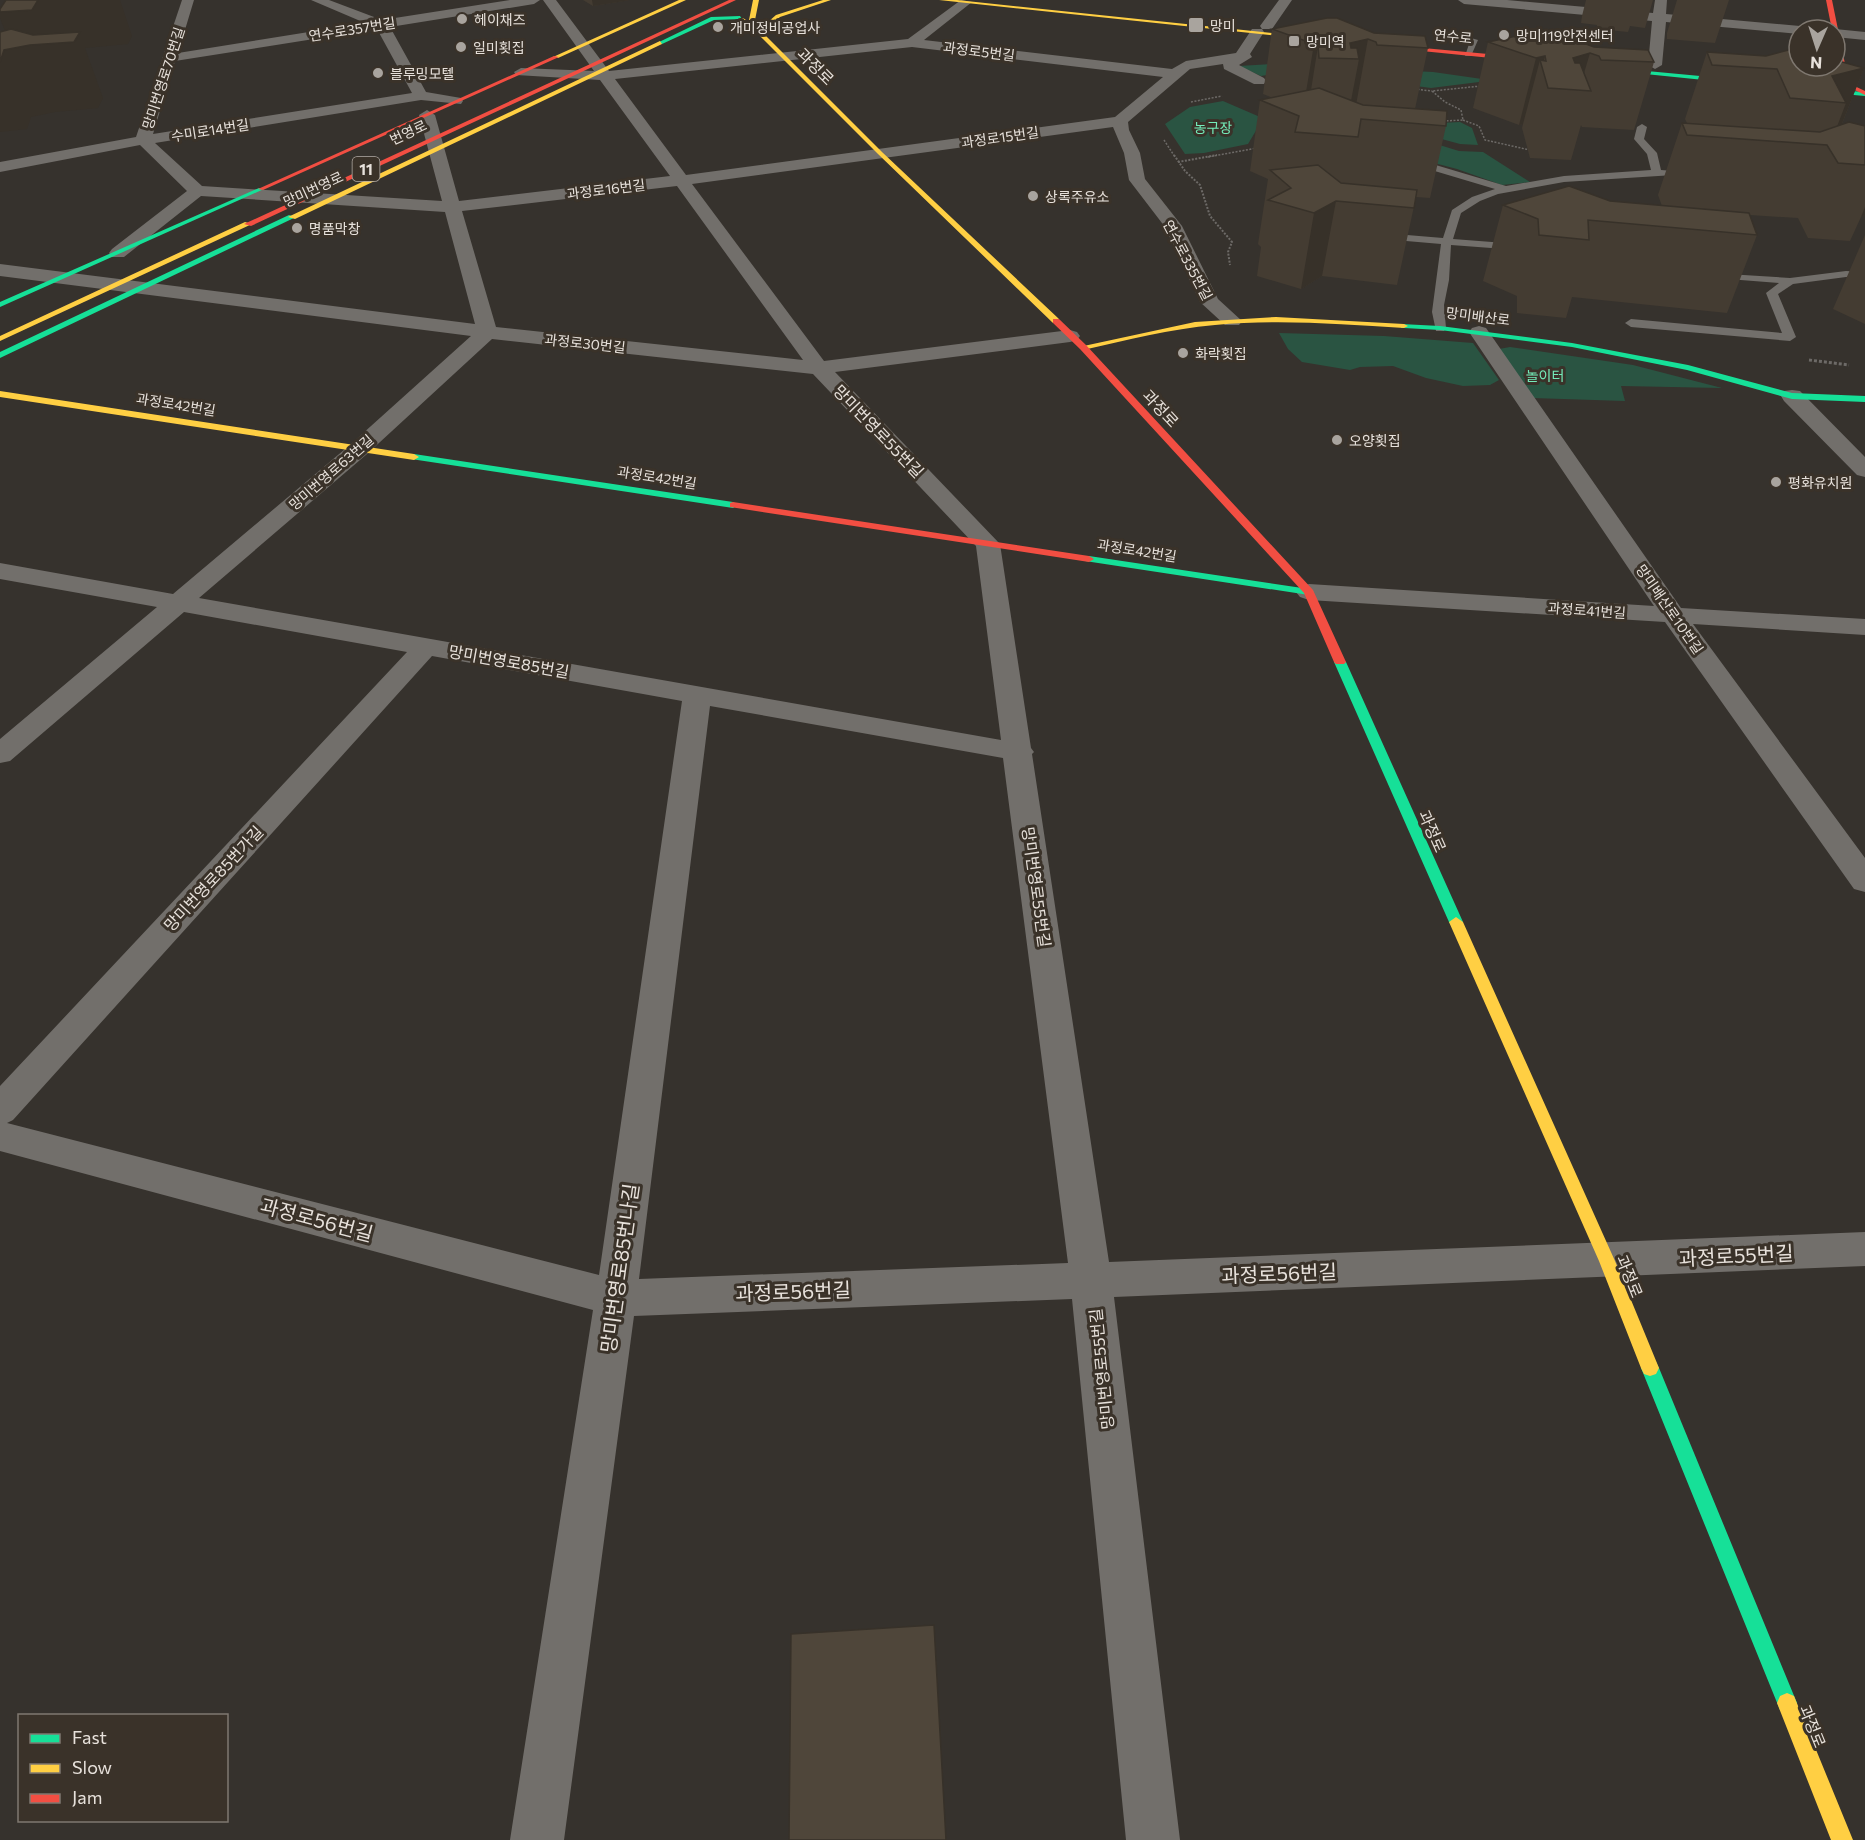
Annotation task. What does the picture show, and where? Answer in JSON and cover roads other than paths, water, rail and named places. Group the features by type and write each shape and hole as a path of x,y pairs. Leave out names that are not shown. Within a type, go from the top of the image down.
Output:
{"main road":[{"name":"망미번영로","path":"0,305 683,0"},
{"name":"번영로","path":"0,317 701,0"},
{"name":"과정로","path":"716,0 759,32 880,153 1076,341 1309,592 1607,1261 1842,1840"},
{"name":"번영로","path":"0,339 733,0"},
{"path":"756,0 752,20 759,32 778,16 828,0"},
{"path":"942,0 1262,29"},
{"path":"1009,0 1325,36"},
{"path":"1829,0 1833,18"},
{"name":"망미번영로","path":"0,355 713,18 740,18"},
{"name":"연수로","path":"1366,40 1471,47 1545,58"},
{"path":"1597,63 1655,65 1757,79 1597,63"},
{"path":"1847,67 1857,70"},
{"path":"1841,78 1842,83"},
{"path":"1865,85 1796,83 1865,94"},
{"path":"1842,83 1865,94"},
{"name":"망미배산로","path":"1076,341 1232,321 1299,320 1440,328 1572,345 1641,359 1792,396 1865,399"},
{"name":"과정로42번길","path":"0,394 1309,592"}],"street":[{"name":"망미번영로70번길","path":"188,0 143,140 197,191"},
{"path":"317,0 382,25 422,96"},
{"name":"연수로357번길","path":"170,58 534,0"},
{"name":"망미번영로55번길","path":"549,0 583,45 598,74 682,180 819,368 988,544 1092,1280 1154,1840"},
{"path":"1259,81 1229,66 1241,57 1286,0"},
{"path":"1471,0 1787,29"},
{"path":"1655,65 1661,0"},
{"path":"912,43 966,3"},
{"path":"1847,34 1865,36"},
{"name":"과정로5번길","path":"520,72 598,74 912,43 1175,74"},
{"path":"1120,121 1186,65 1241,57 1262,57"},
{"path":"1377,59 1424,60"},
{"name":"수미로14번길","path":"0,167 143,140 422,96 456,101"},
{"path":"427,115 487,332"},
{"name":"과정로15번길","path":"880,153 1120,121"},
{"name":"연수로335번길","path":"1120,121 1132,153 1137,180 1173,226 1210,302 1232,321"},
{"name":"과정로16번길","path":"248,194 452,207 682,180 880,153"},
{"path":"118,253 197,191 248,194"},
{"name":"과정로30번길","path":"0,270 487,332 819,368 1076,341"},
{"name":"망미번영로63번길","path":"0,754 359,449 487,332"},
{"name":"망미배산로10번길","path":"1479,332 1673,615 1865,881"},
{"path":"1792,396 1865,470"},
{"name":"망미번영로85번길","path":"0,571 1019,752"},
{"name":"과정로41번길","path":"1309,592 1865,627"},
{"name":"망미번영로85번가길","path":"0,1110 426,647"},
{"name":"망미번영로85번나길","path":"537,1840 616,1298 697,694"},
{"name":"과정로56번길","path":"0,1136 616,1298 1607,1261"},
{"name":"과정로55번길","path":"1607,1261 1865,1249"}],"lane":[{"path":"1642,127 1639,140 1652,153 1658,173"},
{"path":"1406,165 1429,166 1508,190"},
{"path":"1440,328 1437,306 1444,273 1443,257 1447,242 1454,230 1456,212 1476,199 1508,190 1611,175 1679,173"},
{"path":"1371,235 1528,248"},
{"path":"1699,274 1790,281 1846,274 1865,275"},
{"path":"1631,323 1790,337 1772,293 1790,281"}],"place":[{"name":"헤이채즈","path":"462,19"},
{"name":"망미","path":"1196,25"},
{"name":"개미정비공업사","path":"718,27"},
{"name":"망미119안전센터","path":"1504,35"},
{"name":"망미역","path":"1294,41"},
{"name":"일미횟집","path":"461,47"},
{"name":"블루밍모텔","path":"378,73"},
{"name":"상록주유소","path":"1033,196"},
{"name":"명품막창","path":"297,228"},
{"name":"화락횟집","path":"1183,353"},
{"name":"오양횟집","path":"1337,440"},
{"name":"평화유치원","path":"1776,482"}],"park label":[{"name":"농구장","path":"1213,127"},
{"name":"놀이터","path":"1545,375"}]}
